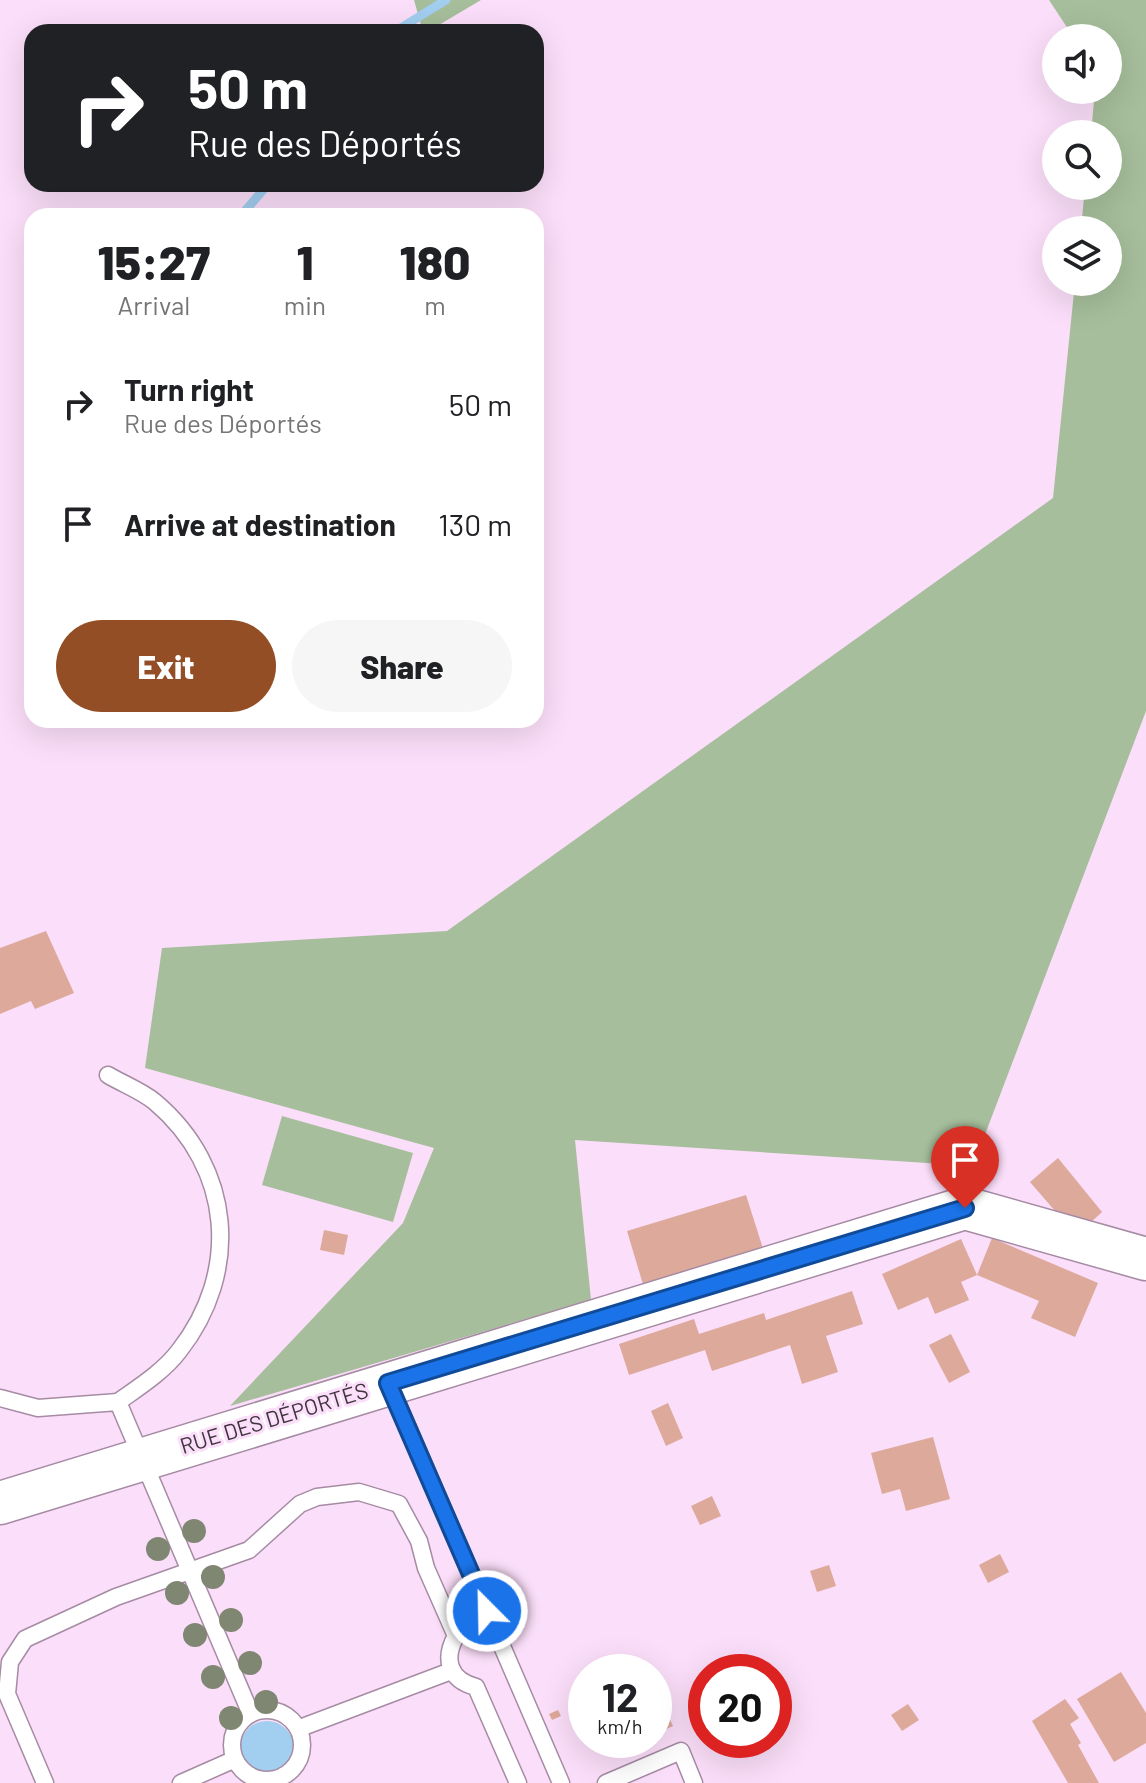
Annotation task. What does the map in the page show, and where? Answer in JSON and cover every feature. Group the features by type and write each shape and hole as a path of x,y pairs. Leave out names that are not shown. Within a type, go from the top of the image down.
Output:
{"street":[{"name":"RUE DES DÉPORTÉS","path":"0,1503 965,1208 1146,1259"}],"lane":[{"path":"0,1398 38,1408 118,1402 178,1353 206,1312 221,1261 218,1200 202,1158 188,1134 154,1100 108,1075"},
{"path":"388,1383 561,1783"},
{"path":"118,1402 250,1712"},
{"path":"45,1783 7,1694 10,1662 25,1639 116,1597 249,1550 300,1504 317,1497 359,1492 399,1504 419,1541 426,1568 456,1636 447,1651 451,1671 464,1684 476,1687 518,1783"},
{"path":"300,1728 451,1671"},
{"path":"279,1710 300,1728 303,1755 284,1781 250,1778 233,1760 231,1735 250,1712 279,1710"},
{"path":"606,1783 681,1751 694,1783"},
{"path":"181,1783 233,1760"}],"green space":[{"path":"414,0 481,0 440,24 421,24"},
{"path":"1049,0 1146,0 1146,711 973,1166 575,1140 591,1300 230,1406 403,1223 434,1148 145,1068 162,948 447,931 1053,498 1074,296 1122,296 1122,216 1082,216 1084,200 1122,200 1122,120 1092,120 1094,104 1122,104 1122,24 1065,24"},
{"path":"282,1116 413,1153 393,1222 262,1185"}],"water":[{"path":"267,1721 286,1729 294,1748 286,1767 267,1775 248,1767 240,1748 248,1729"}],"building":[{"path":"46,931 74,993 35,1009 31,1001 0,1014 0,948"},
{"path":"1058,1158 1102,1212 1088,1225 1062,1219 1030,1182"},
{"path":"746,1195 765,1255 645,1291 627,1231"},
{"path":"324,1230 348,1235 344,1255 320,1250"},
{"path":"992,1238 1098,1283 1075,1337 1031,1318 1039,1301 977,1275"},
{"path":"961,1239 977,1275 961,1282 969,1300 935,1314 928,1297 898,1310 882,1274"},
{"path":"852,1291 863,1324 826,1336 838,1372 802,1384 790,1345 712,1371 705,1350 629,1375 619,1344 694,1319 699,1334 764,1313 766,1320"},
{"path":"951,1334 970,1372 949,1383 929,1345"},
{"path":"668,1403 683,1438 666,1446 651,1411"},
{"path":"933,1437 950,1499 906,1511 900,1489 882,1494 871,1453"},
{"path":"712,1496 721,1516 700,1525 691,1506"},
{"path":"1000,1554 1009,1572 988,1583 979,1565"},
{"path":"829,1565 836,1586 817,1592 810,1571"},
{"path":"1121,1672 1146,1713 1146,1743 1114,1762 1077,1699"},
{"path":"1065,1699 1079,1718 1070,1724 1099,1783 1068,1783 1032,1721"},
{"path":"908,1704 919,1720 902,1731 891,1715"},
{"path":"558,1710 561,1716 552,1720 549,1714"}],"waterway":[{"path":"407,24 446,0"},
{"path":"248,208 261,192"}],"route":[{"path":"487,1611 388,1383 729,1277 965,1208"}]}
